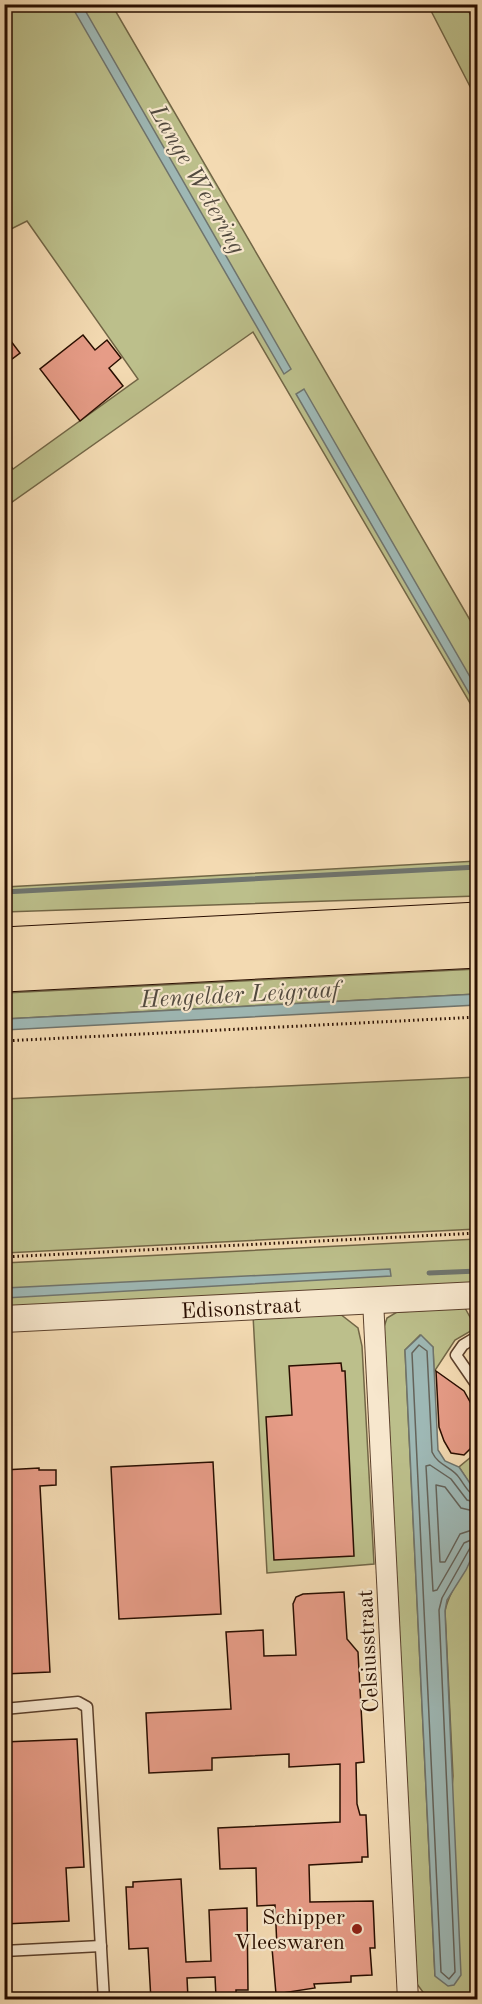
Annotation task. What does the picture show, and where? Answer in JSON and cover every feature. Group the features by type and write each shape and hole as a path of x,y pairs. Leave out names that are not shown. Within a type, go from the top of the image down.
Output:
{"highway":[{"path":"4,944 477,919"},
{"path":"4,975 477,951"}],"street":[{"name":"Edisonstraat","path":"4,1319 476,1297"},
{"name":"Celsiusstraat","path":"373,1300 408,2000"}],"lane":[{"path":"477,1336 462,1345 456,1355 477,1387"},
{"path":"4,1709 78,1702 87,1707 104,2000"},
{"path":"4,1951 101,1946"}],"path":[{"path":"4,1041 477,1017"},
{"path":"4,1257 477,1233"}],"green space":[{"path":"4,5 112,5 477,632 477,715 253,332 5,507 5,459 13,469 138,379 27,221 5,232"},
{"path":"428,5 466,5 477,30 477,100"},
{"path":"477,861 477,896 5,912 5,887"},
{"path":"477,969 477,994 5,1019 5,993"},
{"path":"477,1077 477,1229 5,1253 5,1099"},
{"path":"477,1239 477,1285 5,1309 4,1263"},
{"path":"465,1308 476,1328 455,1340 434,1372 433,1347 420,1335 405,1350 435,1976 453,1776 445,1611 477,1545 477,1573 472,1583 478,1708 477,1999 428,1999 417,1984 382,1333 387,1318 397,1312"},
{"path":"335,1310 358,1328 362,1346 374,1564 267,1573 253,1315"},
{"path":"477,1452 477,1495 459,1467"}],"water":[{"path":"71,5 82,5 291,369 284,374"},
{"path":"304,389 477,689 477,707 296,394"},
{"path":"477,994 477,1005 5,1030 5,1019"},
{"path":"390,1269 391,1276 5,1298 5,1288"},
{"path":"421,1335 433,1347 438,1450 445,1461 459,1467 478,1495 477,1546 466,1570 447,1600 445,1611 461,1975 454,1985 448,1986 435,1976 405,1350"}],"building":[{"path":"4,332 20,353 4,365"},
{"path":"83,335 95,350 107,340 121,358 109,368 123,386 80,421 40,369"},
{"path":"341,1363 342,1371 345,1371 354,1556 274,1560 266,1417 292,1415 289,1366"},
{"path":"436,1371 464,1391 474,1409 476,1435 472,1447 464,1455 451,1453 439,1427"},
{"path":"213,1462 221,1614 119,1619 111,1467"},
{"path":"39,1468 39,1470 56,1470 56,1485 40,1486 50,1672 4,1674 4,1470"},
{"path":"344,1592 347,1639 358,1652 364,1762 356,1763 357,1804 360,1815 366,1815 368,1857 362,1857 362,1862 309,1865 310,1902 373,1901 375,1948 370,1948 372,1975 351,1976 351,1982 314,1984 315,1988 276,1994 272,1948 277,1947 275,1905 257,1906 256,1868 220,1869 218,1828 340,1822 340,1764 289,1767 289,1754 212,1758 212,1770 149,1773 146,1713 231,1709 226,1632 263,1630 264,1656 296,1655 293,1604 296,1597 303,1594"},
{"path":"77,1739 84,1867 66,1868 69,1921 4,1924 4,1742"},
{"path":"181,1879 186,1962 211,1961 209,1910 247,1908 248,1990 236,1990 236,1996 216,1997 215,1977 187,1978 188,1998 151,2000 148,1948 129,1949 126,1887 133,1887 133,1882"}],"waterway":[{"path":"4,892 478,867"},
{"path":"429,1273 478,1271"}],"place":[{"name":"Schipper Vleeswaren","path":"357,1929"}],"water label":[{"name":"Lange Wetering","path":"198,179"},
{"name":"Hengelder Leigraaf","path":"240,994"}]}
